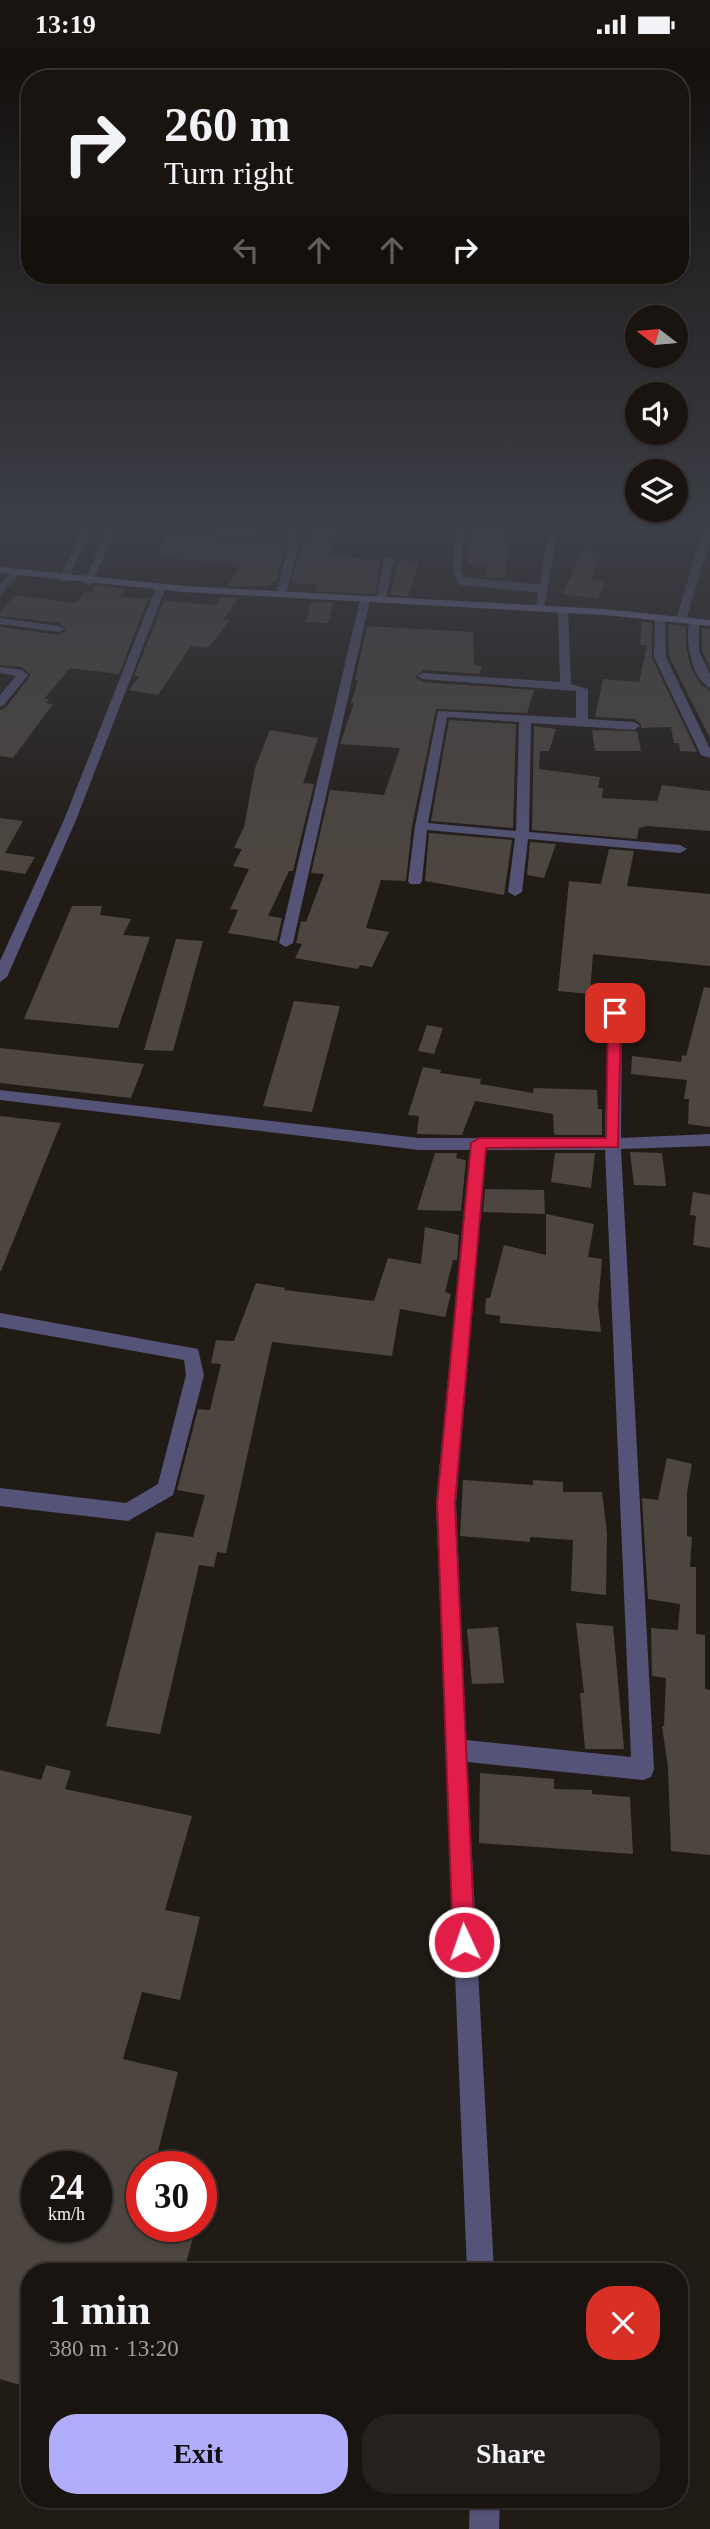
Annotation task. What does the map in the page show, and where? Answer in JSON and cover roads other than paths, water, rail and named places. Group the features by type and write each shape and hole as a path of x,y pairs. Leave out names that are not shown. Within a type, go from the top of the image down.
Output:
{"street":[{"path":"0,977 70,820 140,641"},
{"path":"286,943 356,641"},
{"path":"563,641 566,685"},
{"path":"660,641 660,657 707,755"},
{"path":"693,641 693,651 710,685"},
{"path":"0,670 22,675 0,703"},
{"path":"423,676 566,685 582,689 583,722"},
{"path":"415,881 421,826 442,713 634,726"},
{"path":"515,892 522,835 525,719"},
{"path":"421,826 680,849"},
{"path":"455,1750 643,1769 613,1143 615,1013"},
{"path":"0,1095 419,1144 710,1140"},
{"path":"479,1143 446,1503 480,2263"},
{"path":"0,1320 192,1354 195,1375 166,1489 128,1512 0,1497"},
{"path":"484,2529 485,2508"}]}
